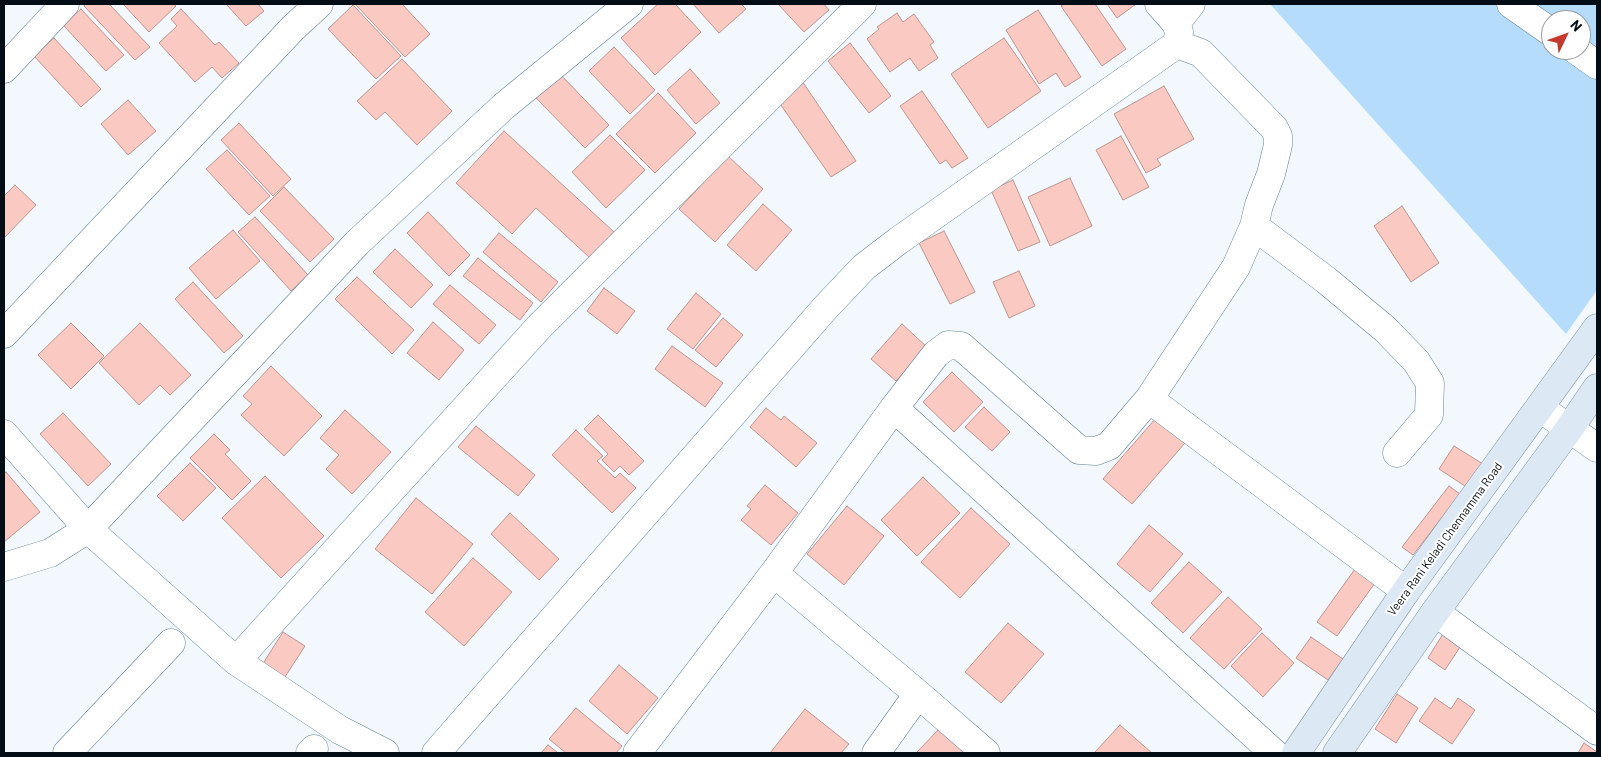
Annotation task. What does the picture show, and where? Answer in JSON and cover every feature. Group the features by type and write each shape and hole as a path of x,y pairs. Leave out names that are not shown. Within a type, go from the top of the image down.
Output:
{"main road":[{"name":"Veera Rani Keladi Chennamma Road","path":"1296,753 1406,591 1597,328"},
{"path":"1337,753 1435,612 1597,388"}],"street":[{"path":"4,69 65,4"},
{"path":"4,334 293,28 319,4"},
{"path":"4,567 50,553 88,529 357,243 504,106 629,4"},
{"path":"236,661 539,327 862,4"},
{"path":"1511,4 1541,25"},
{"path":"436,753 826,307 864,267 1176,19 1201,53 1274,128 1278,136 1278,145 1271,174 1258,205 1254,226 1236,267 1149,399 1109,446 1096,451 1079,450 961,346 948,345 936,354 894,408 774,573 637,753"},
{"path":"1254,226 1326,280 1385,329 1416,361 1430,383 1429,415 1397,453"},
{"path":"1149,399 1406,591"},
{"path":"894,408 1274,753"},
{"path":"1540,408 1597,448"},
{"path":"4,434 88,529 236,661 340,730 385,753"},
{"path":"774,573 986,753"},
{"path":"1435,612 1597,731"},
{"path":"67,753 171,643"},
{"path":"876,753 918,694"}],"shaded area":[{"path":"1270,4 1597,4 1597,290 1566,334"}],"building":[{"path":"85,4 109,4 150,47 135,60 84,6"},
{"path":"123,4 173,4 176,6 149,32"},
{"path":"226,4 258,4 264,11 246,26"},
{"path":"355,4 402,4 430,34 405,57"},
{"path":"658,4 675,4 701,32 655,75 621,38"},
{"path":"693,4 741,4 746,9 719,33"},
{"path":"778,4 824,4 829,10 804,32"},
{"path":"1064,4 1095,4 1126,49 1102,66 1061,6"},
{"path":"1107,4 1136,4 1117,18"},
{"path":"353,5 401,56 376,79 328,29"},
{"path":"81,9 124,55 106,71 63,25"},
{"path":"181,9 215,45 219,42 239,63 222,78 212,67 195,82 159,43 177,26 171,19"},
{"path":"1038,10 1081,77 1065,87 1056,73 1039,84 1006,30"},
{"path":"897,13 903,22 914,14 934,42 930,45 938,58 919,71 910,58 890,72 867,39 879,29 877,27"},
{"path":"54,38 101,89 81,107 34,56"},
{"path":"1004,38 1041,91 988,128 951,74"},
{"path":"850,43 891,96 869,113 828,61"},
{"path":"614,47 655,90 630,114 589,71"},
{"path":"402,59 452,111 417,145 385,112 376,120 357,101"},
{"path":"690,69 720,103 696,124 667,90"},
{"path":"560,74 609,125 585,148 536,98"},
{"path":"802,81 856,161 831,177 776,98"},
{"path":"1164,86 1194,139 1157,159 1161,165 1146,173 1114,114"},
{"path":"922,91 968,158 952,168 946,160 940,164 900,106"},
{"path":"658,93 696,133 655,173 616,134"},
{"path":"128,100 156,131 128,155 101,124"},
{"path":"239,123 291,179 273,196 221,140"},
{"path":"504,131 614,232 590,258 536,208 512,234 456,183"},
{"path":"610,135 645,170 606,208 572,172"},
{"path":"1121,136 1149,187 1123,200 1096,150"},
{"path":"227,150 270,196 249,215 206,169"},
{"path":"728,156 763,189 715,242 679,209"},
{"path":"1070,178 1092,226 1050,246 1028,197"},
{"path":"1013,180 1040,242 1018,251 991,190"},
{"path":"15,185 36,205 4,238 4,196"},
{"path":"284,187 334,239 310,262 260,211"},
{"path":"763,204 792,230 756,271 727,245"},
{"path":"1402,206 1439,263 1411,282 1374,226"},
{"path":"428,212 470,255 449,276 407,233"},
{"path":"255,217 308,275 291,291 238,232"},
{"path":"233,230 260,261 216,299 189,268"},
{"path":"944,231 975,292 950,304 919,243"},
{"path":"499,233 558,282 541,302 483,252"},
{"path":"395,249 433,285 411,308 373,272"},
{"path":"478,258 533,303 520,320 463,276"},
{"path":"1019,271 1035,306 1009,318 993,282"},
{"path":"357,277 414,330 392,354 335,299"},
{"path":"193,282 243,336 224,353 175,299"},
{"path":"450,285 496,325 479,344 433,304"},
{"path":"604,288 635,311 617,334 587,311"},
{"path":"696,293 721,314 693,349 667,329"},
{"path":"723,318 743,335 716,367 695,350"},
{"path":"433,322 464,350 439,380 407,353"},
{"path":"71,323 104,356 71,389 38,355"},
{"path":"140,323 191,375 170,395 160,385 139,405 99,363"},
{"path":"902,324 927,347 896,381 871,359"},
{"path":"672,346 723,383 705,407 655,369"},
{"path":"271,366 322,416 284,456 241,415 252,404 243,396"},
{"path":"952,372 983,402 954,432 923,402"},
{"path":"984,407 1010,432 992,451 965,427"},
{"path":"766,408 781,420 784,416 817,443 796,467 750,427"},
{"path":"345,410 391,452 352,494 326,469 339,455 320,438"},
{"path":"63,413 111,464 88,486 40,434"},
{"path":"598,415 644,461 629,475 620,466 614,472 602,460 608,454 584,429"},
{"path":"1156,418 1185,443 1132,504 1103,479"},
{"path":"476,426 535,475 518,496 458,447"},
{"path":"576,430 603,456 597,461 615,478 620,473 636,488 612,513 552,455"},
{"path":"214,434 230,450 225,454 251,481 232,500 190,458"},
{"path":"1454,446 1483,464 1468,488 1439,469"},
{"path":"190,463 216,488 183,521 157,496"},
{"path":"6,472 40,512 4,542 4,474"},
{"path":"265,476 324,536 281,578 222,518"},
{"path":"923,477 960,513 917,556 881,520"},
{"path":"765,485 798,513 771,545 741,520 751,509 747,506"},
{"path":"1449,486 1460,494 1413,555 1402,547"},
{"path":"416,498 473,544 432,594 375,549"},
{"path":"847,506 884,536 844,585 807,554"},
{"path":"971,508 1010,544 960,598 921,562"},
{"path":"510,513 559,559 539,580 491,534"},
{"path":"1149,525 1183,554 1150,592 1117,564"},
{"path":"473,558 512,592 464,646 425,612"},
{"path":"1189,562 1222,592 1183,633 1151,603"},
{"path":"1355,569 1375,583 1337,636 1317,622"},
{"path":"1228,597 1262,629 1224,669 1190,638"},
{"path":"1008,623 1044,654 1001,703 965,672"},
{"path":"1446,629 1464,641 1445,670 1428,658"},
{"path":"283,632 305,646 283,680 262,665"},
{"path":"1262,633 1294,663 1263,697 1231,666"},
{"path":"1311,637 1343,659 1328,680 1296,658"},
{"path":"619,665 658,698 627,734 589,701"},
{"path":"1397,694 1418,708 1396,743 1375,729"},
{"path":"1435,698 1451,709 1458,698 1475,710 1452,744 1419,721"},
{"path":"576,708 622,746 616,753 566,753 549,739"},
{"path":"805,709 849,744 841,753 770,753"},
{"path":"1120,725 1152,753 1094,753"},
{"path":"942,726 971,753 916,753"},
{"path":"1584,743 1597,752 1597,753 1578,753"},
{"path":"548,745 558,753 541,753"}]}
